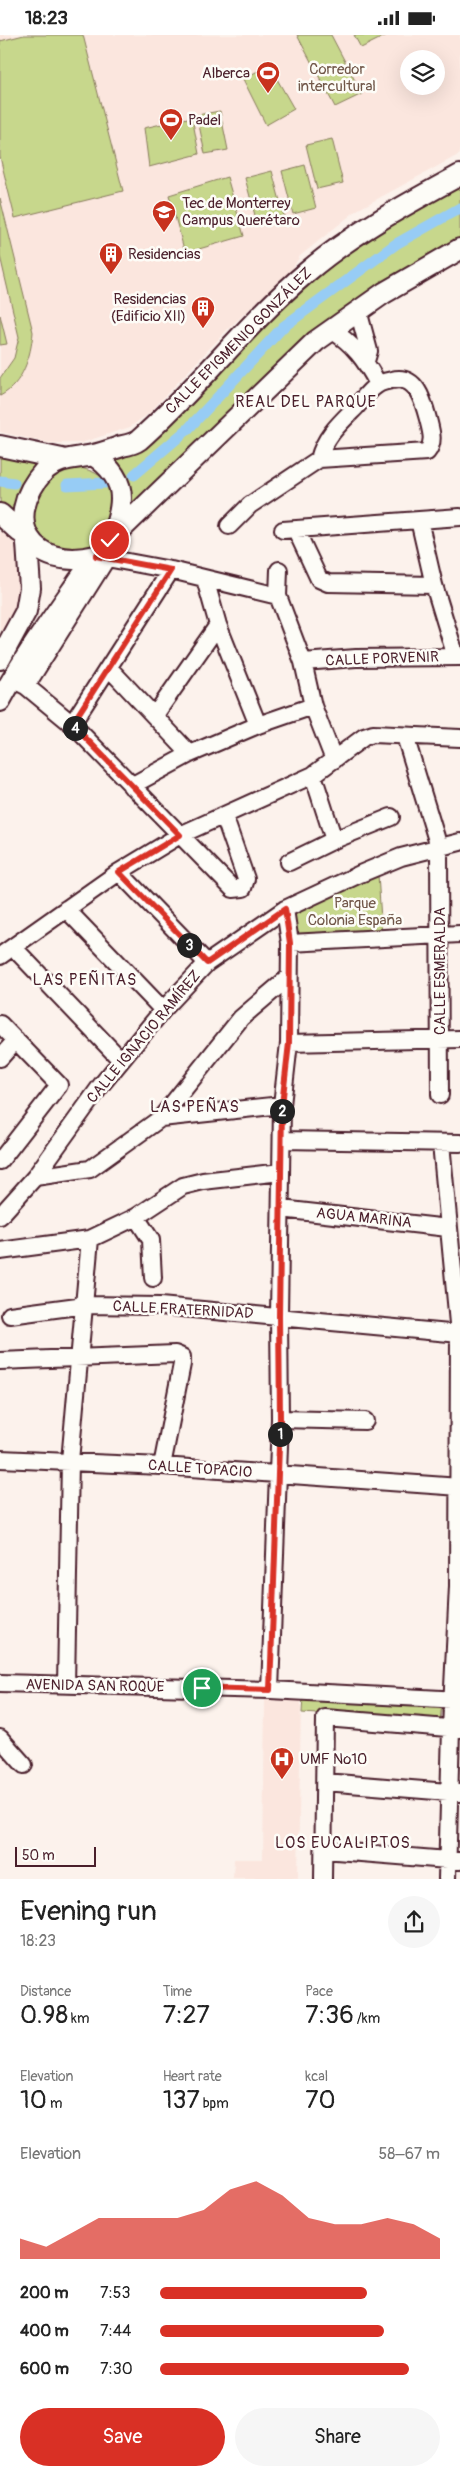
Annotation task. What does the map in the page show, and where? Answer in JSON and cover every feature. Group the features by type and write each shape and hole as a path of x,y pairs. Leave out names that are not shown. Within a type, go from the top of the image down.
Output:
{"main road":[{"name":"CALLE EPIGMENIO GONZÁLEZ","path":"93,455 138,441 308,271 385,216 460,175"},
{"path":"0,514 39,552 57,558 78,560 104,551 331,330 358,310 460,249"},
{"path":"0,446 62,459 93,455 112,471 118,483 121,498 117,521 104,551 19,683 0,701"},
{"path":"0,659 26,611 30,588 20,515 22,502 44,471 62,459"}],"street":[{"path":"358,310 369,351 366,361"},
{"path":"331,330 347,340 366,361 378,384"},
{"path":"229,526 250,505 319,459 428,452 432,446 432,438 424,404 416,387 408,380 398,378 378,384 330,433 322,445 319,459"},
{"path":"434,585 328,583 319,579 289,530 460,517"},
{"path":"419,520 434,585 458,657"},
{"path":"104,551 205,579 278,595"},
{"path":"72,724 171,570"},
{"path":"278,570 278,595 303,662 313,706 334,760"},
{"path":"205,579 218,625 258,725"},
{"path":"155,715 218,625"},
{"name":"CALLE PORVENIR","path":"303,662 356,658 458,657"},
{"path":"109,668 190,754"},
{"path":"19,683 72,724 233,889 243,888 246,879 224,815"},
{"path":"131,786 190,754 258,725 313,706"},
{"path":"121,1060 6,951 119,872 180,835 313,775 368,735 460,738"},
{"name":"CALLE ESMERALDA","path":"405,736 439,847 440,1095"},
{"path":"313,775 334,840"},
{"path":"289,862 334,840 391,817"},
{"name":"CALLE IGNACIO RAMÍREZ","path":"0,1215 35,1177 121,1060 163,1010 207,963 285,909 368,870 401,857 460,842"},
{"path":"119,872 207,963"},
{"path":"66,909 163,1010"},
{"path":"270,1690 280,1419 279,1316 282,1105 289,1043 290,943 285,909"},
{"path":"290,943 460,935"},
{"path":"35,1177 90,1169 160,1118 241,1018 289,977"},
{"path":"0,1024 59,1085 0,1161"},
{"path":"289,1043 460,1039"},
{"path":"0,1058 16,1040"},
{"path":"160,1118 282,1105"},
{"path":"282,1140 460,1143"},
{"path":"441,1143 459,1334 460,1487 455,1792 453,1860 447,1879"},
{"path":"0,1251 90,1239 136,1217 183,1186 203,1181 281,1171"},
{"name":"AGUA MARINA","path":"280,1209 448,1227"},
{"path":"136,1217 152,1240 153,1278"},
{"path":"66,1685 70,1461 81,1356 90,1239"},
{"name":"CALLE FRATERNIDAD","path":"10,1315 85,1305 160,1306 459,1334"},
{"path":"0,1361 175,1353 182,1357 162,1466"},
{"path":"280,1419 365,1421"},
{"name":"CALLE TOPACIO","path":"0,1459 162,1466 460,1487"},
{"name":"AVENIDA SAN ROQUE","path":"0,1683 270,1690 457,1700"},
{"path":"323,1879 325,1718 455,1729"},
{"path":"0,1738 24,1765"},
{"path":"324,1782 455,1792"},
{"path":"324,1850 453,1860"}],"shaded area":[{"name":"Tec de Monterrey Campus Querétaro","path":"0,35 460,35 460,154 357,210 300,256 292,269 227,330 148,414 130,427 81,443 49,443 0,432"},
{"path":"0,514 20,532 30,588 0,659"},
{"name":"UMF No10","path":"265,1700 301,1701 298,1878 233,1878 234,1859 263,1859"}],"green space":[{"path":"24,35 83,35 123,191 15,218 0,157 0,41"},
{"name":"Corredor intercultural","path":"297,35 331,35 362,94 335,107"},
{"path":"354,35 387,35 361,48"},
{"name":"Alberca","path":"269,65 294,109 266,125 243,79"},
{"path":"220,111 228,150 205,154 197,115"},
{"name":"Padel","path":"192,117 199,154 149,167 144,128"},
{"path":"332,139 343,183 317,189 306,145"},
{"path":"305,165 316,208 293,214 282,171"},
{"path":"272,171 284,216 257,223 245,178"},
{"path":"227,177 244,236 185,253 169,195"},
{"path":"460,181 460,242 342,314 121,522 103,457 139,446 310,276"},
{"path":"0,198 33,332 28,360 20,377 8,391 0,396 0,378 14,358 19,337 0,256"},
{"path":"0,315 7,344 0,345"},
{"path":"0,453 51,463 16,515 0,505"},
{"path":"76,467 95,473 106,482 113,496 117,515 94,547 81,551 55,547 44,539 36,528 32,514 33,500 48,476"},
{"name":"Parque Colonia España","path":"378,874 382,935 292,941 290,910"},
{"path":"303,1696 442,1703 440,1722 302,1713"}],"waterway":[{"path":"134,475 188,429 283,327 396,244 460,208"},
{"path":"0,481 14,483"},
{"path":"67,485 105,483"}],"place":[{"name":"Alberca","path":"268,94"},
{"name":"Padel","path":"171,141"},
{"name":"Tec de Monterrey Campus Querétaro","path":"164,233"},
{"name":"Residencias","path":"111,275"},
{"name":"Residencias (Edificio XII)","path":"203,329"},
{"name":"UMF No10","path":"282,1780"}],"district":[{"name":"REAL DEL PARQUE","path":"306,402"},
{"name":"LAS PEÑITAS","path":"85,980"},
{"name":"LAS PEÑAS","path":"195,1107"},
{"name":"LOS EUCALIPTOS","path":"343,1843"}],"route":[{"path":"110,540 96,556 171,570 72,724 180,835 119,872 207,963 285,909 290,943 289,1043 282,1105 279,1316 280,1419 270,1690 202,1688"}]}
